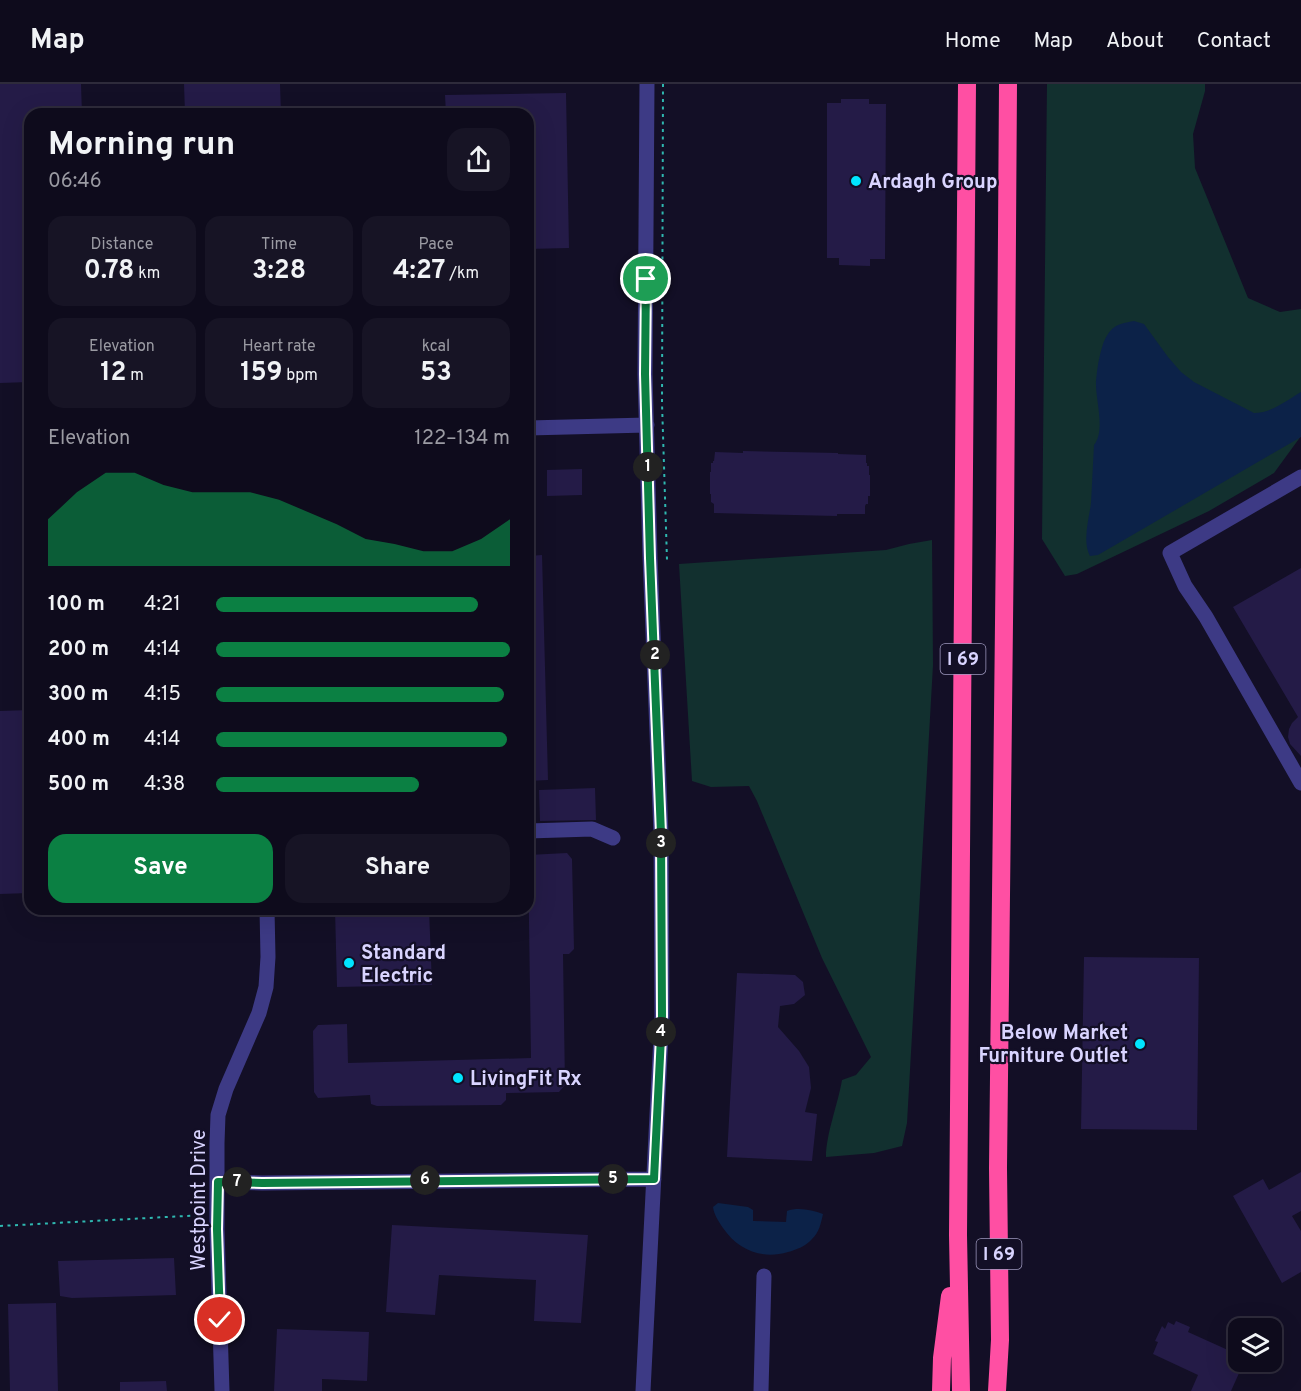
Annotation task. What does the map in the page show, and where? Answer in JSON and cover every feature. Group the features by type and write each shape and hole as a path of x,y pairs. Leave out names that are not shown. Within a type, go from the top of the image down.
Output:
{"highway":[{"name":"I 69","path":"961,1391 958,1234 967,84"},
{"name":"I 69","path":"998,1391 1008,84"},
{"path":"941,1391 942,1358 958,1234"},
{"path":"1000,1340 1007,1391"}],"street":[{"path":"643,1391 662,1016 661,834 645,374 647,84"},
{"path":"534,428 647,425"},
{"path":"1301,477 1170,553 1185,586 1206,617 1301,783"},
{"path":"534,831 592,830 613,838"},
{"name":"Westpoint Drive","path":"222,1391 217,1229 218,1115 226,1089 260,1013 266,987 267,915"},
{"path":"218,1182 654,1179"},
{"path":"761,1391 764,1276"}],"path":[{"path":"663,84 662,403 667,560"},
{"path":"0,1226 204,1214"}],"green space":[{"path":"1047,84 1205,84 1193,134 1195,168 1248,298 1280,312 1301,309 1301,436 1274,473 1209,511 1077,574 1065,576 1042,539"},
{"path":"932,540 933,665 907,1123 902,1146 874,1153 826,1157 842,1080 856,1075 871,1057 822,958 749,786 711,787 692,781 679,564 886,550"}],"water":[{"path":"1134,321 1144,324 1168,357 1181,372 1194,382 1254,413 1272,409 1301,392 1301,437 1098,555 1090,556 1086,537 1091,503 1094,445 1100,423 1096,388 1098,362 1103,344 1111,330 1123,323"},
{"path":"718,1203 748,1207 753,1210 753,1221 786,1222 787,1211 796,1209 823,1214 818,1231 807,1244 791,1251 769,1255 751,1251 729,1236 714,1213 713,1207"}],"building":[{"path":"0,84 81,84 82,108 24,108 24,382 0,383"},
{"path":"184,84 280,84 281,108 185,108"},
{"path":"566,93 569,248 534,249 534,108 446,108 445,95"},
{"name":"Ardagh Group","path":"841,99 869,99 869,104 886,104 885,259 870,259 870,266 839,265 839,258 827,258 827,103 841,103"},
{"path":"743,451 866,455 870,475 870,496 865,506 865,514 837,514 837,516 714,513 714,504 711,502 710,494 710,472 715,452 743,453"},
{"path":"582,469 582,495 547,496 547,470"},
{"path":"542,555 548,780 534,781 534,556"},
{"path":"1301,568 1301,756 1290,744 1288,737 1292,723 1298,717 1233,607"},
{"path":"24,710 24,893 0,894 0,711"},
{"path":"595,788 596,820 540,821 539,790"},
{"path":"567,853 572,859 574,949 569,954 563,954 565,1085 559,1092 506,1093 506,1100 501,1105 377,1106 371,1104 370,1095 318,1098 314,1092 313,1031 318,1025 347,1024 348,1063 531,1058 529,915 534,915 534,855"},
{"path":"335,915 429,915 432,985 337,987"},
{"name":"Below Market Furniture Outlet","path":"1084,957 1199,958 1197,1130 1081,1129"},
{"path":"737,973 795,975 803,982 805,995 794,1004 780,1006 778,1027 799,1051 809,1067 811,1088 805,1112 817,1114 812,1161 727,1157"},
{"path":"1301,1172 1301,1211 1292,1216 1301,1231 1301,1272 1282,1283 1233,1196 1263,1179 1269,1190"},
{"path":"392,1225 588,1235 581,1323 534,1321 536,1280 439,1275 435,1315 386,1312"},
{"path":"174,1258 176,1295 72,1298 60,1296 58,1261"},
{"path":"56,1303 58,1391 10,1391 8,1304"},
{"path":"1176,1321 1190,1327 1188,1332 1228,1350 1228,1372 1240,1372 1231,1391 1191,1391 1198,1375 1153,1354 1158,1342 1155,1341 1162,1326 1165,1329 1168,1322 1174,1325"},
{"path":"277,1329 369,1332 367,1381 322,1379 322,1391 274,1391"},
{"path":"166,1381 167,1391 120,1391 120,1382"}],"place":[{"name":"Ardagh Group","path":"856,181"},
{"name":"Standard Electric","path":"349,963"},
{"name":"Below Market Furniture Outlet","path":"1140,1044"},
{"name":"LivingFit Rx","path":"458,1078"}],"route":[{"path":"220,1320 218,1182 654,1179 662,1016 661,834 645,374 646,279"}]}
